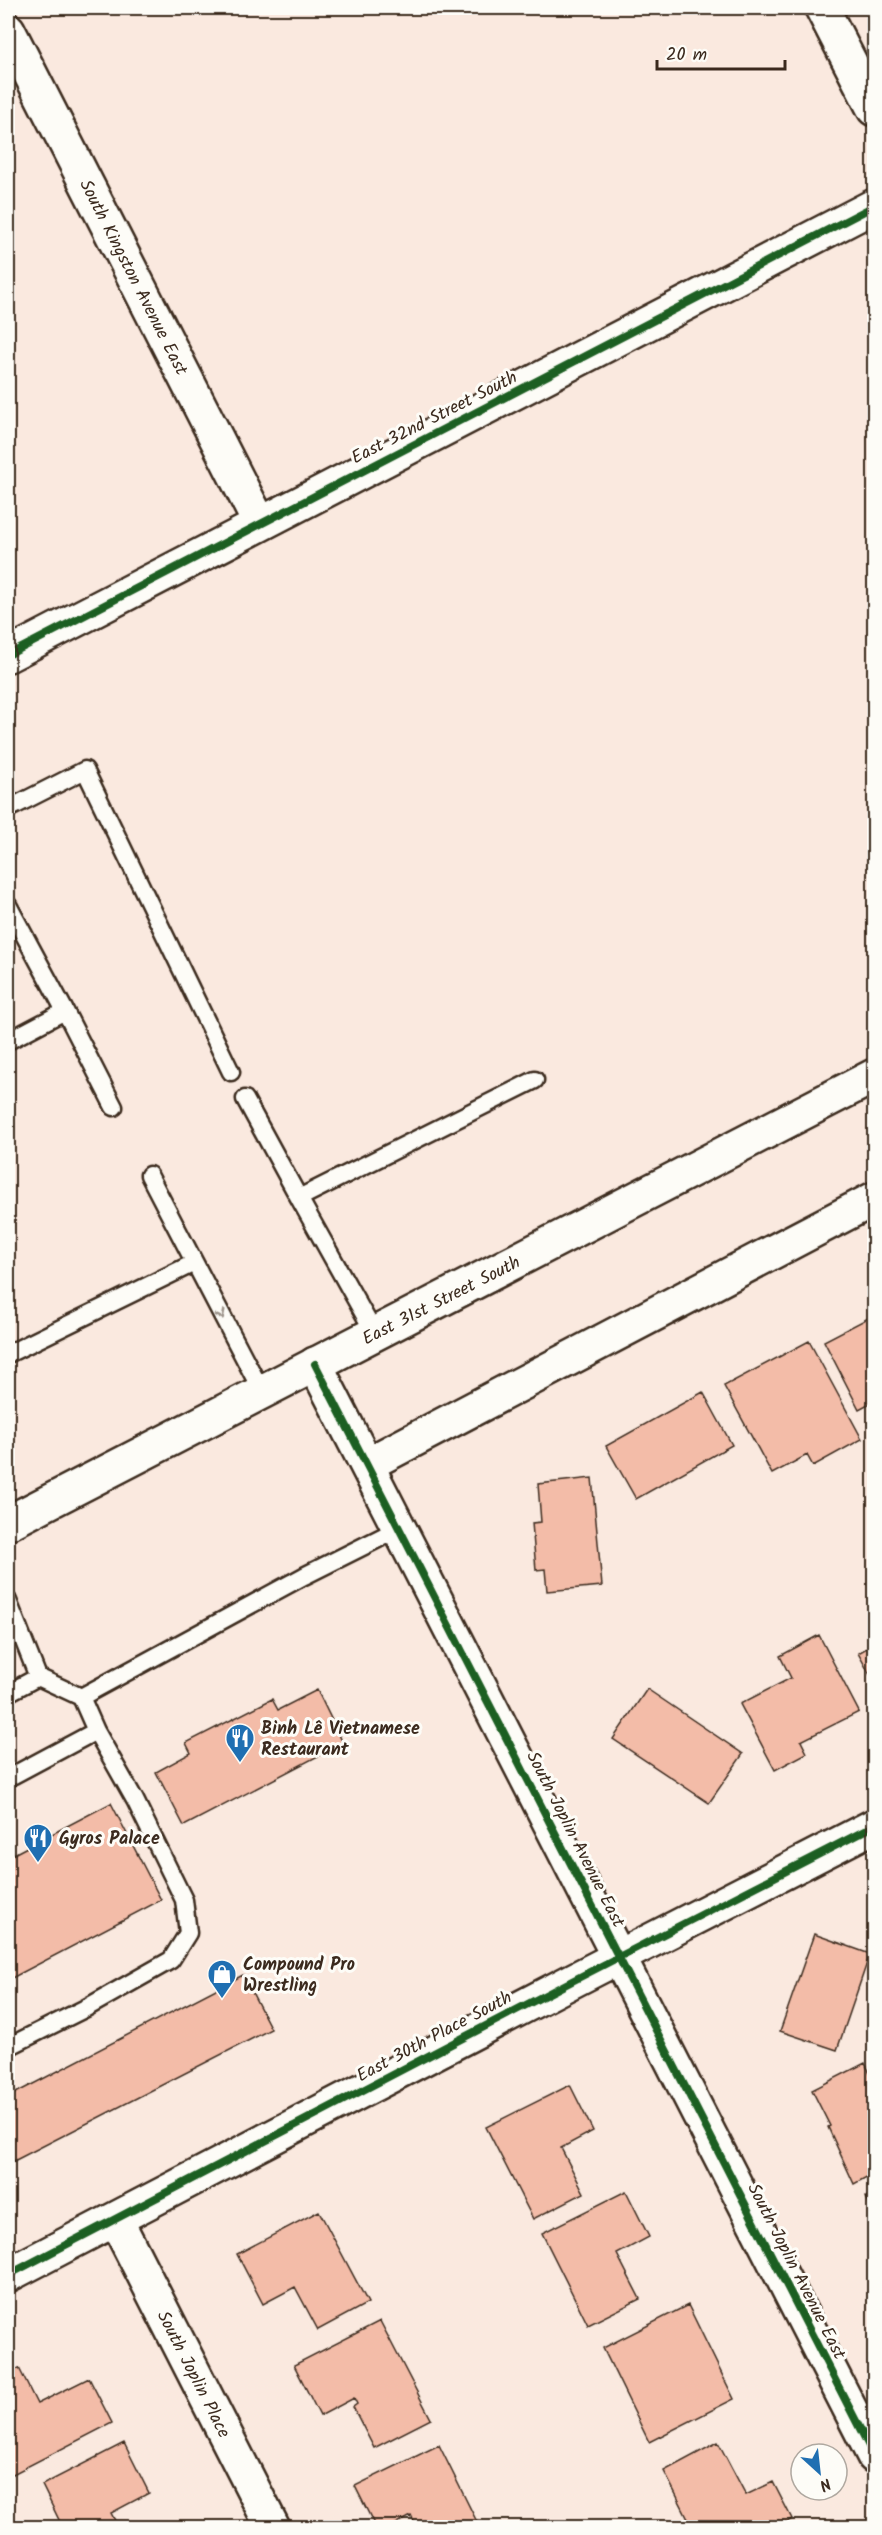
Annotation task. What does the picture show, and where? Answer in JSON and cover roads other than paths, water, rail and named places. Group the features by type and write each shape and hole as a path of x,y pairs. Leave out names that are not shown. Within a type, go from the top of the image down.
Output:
{"street":[{"path":"822,8 874,109"},
{"name":"South Kingston Avenue East","path":"8,30 260,524"},
{"name":"East 32nd Street South","path":"8,655 874,206"},
{"name":"East 31st Street South","path":"8,1523 874,1076"},
{"path":"368,1464 874,1199"},
{"name":"South Joplin Avenue East","path":"315,1364 874,2456"},
{"name":"East 30th Place South","path":"8,2276 874,1826"},
{"name":"South Joplin Place","path":"116,2220 273,2528"}],"lane":[{"path":"8,809 85,770 231,1071"},
{"path":"8,905 114,1107"},
{"path":"8,1041 65,1011"},
{"path":"299,1198 535,1080"},
{"path":"245,1099 375,1334"},
{"path":"149,1175 262,1392"},
{"path":"8,1354 194,1263"},
{"path":"81,1696 304,1576 400,1528"},
{"path":"8,1601 38,1677 81,1696 96,1731 135,1800 184,1900 188,1933 171,1960 86,2008 8,2047"},
{"path":"8,1693 38,1677"},
{"path":"8,1778 96,1731"}],"place":[{"name":"Binh Lê Vietnamese Restaurant","path":"240,1764"},
{"name":"Gyros Palace","path":"38,1864"},
{"name":"Compound Pro Wrestling","path":"222,2000"}]}
